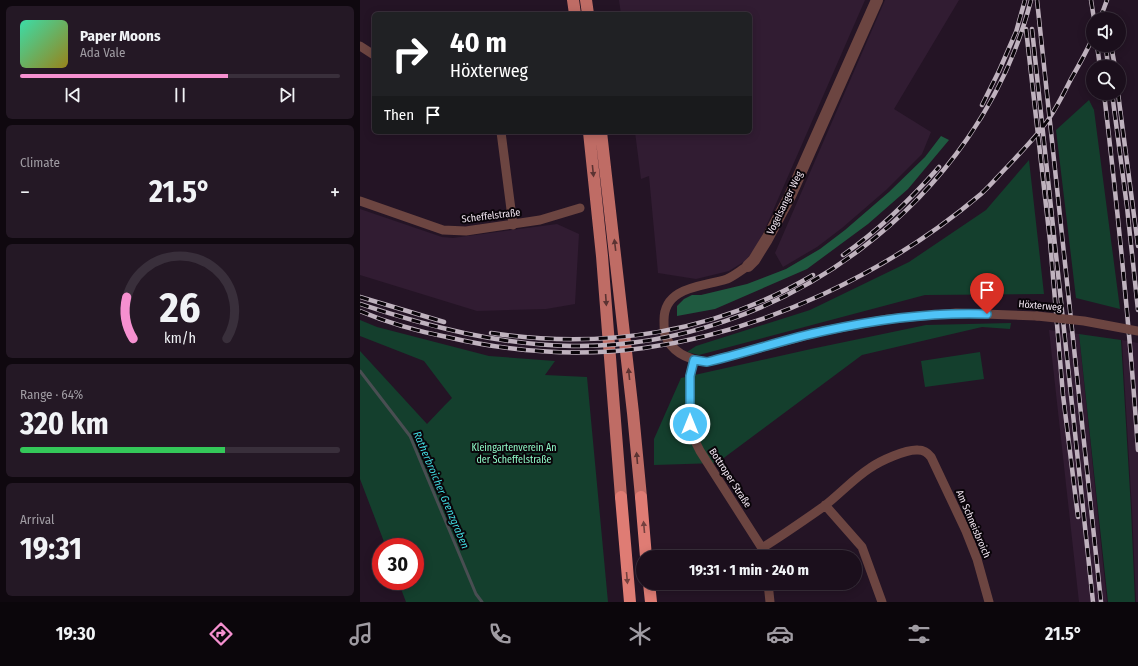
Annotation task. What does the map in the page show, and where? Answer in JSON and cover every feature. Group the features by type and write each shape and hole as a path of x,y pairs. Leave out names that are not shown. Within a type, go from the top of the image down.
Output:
{"highway":[{"path":"621,497 630,602"},
{"path":"641,497 645,550"},
{"path":"650,590 651,602"}],"main road":[{"path":"573,0 575,12"},
{"path":"586,0 588,12"},
{"path":"589,134 602,256 621,497"},
{"path":"601,134 641,497"}],"street":[{"name":"Vogelsanger Weg","path":"681,354 672,347 664,332 664,314 669,300 678,293 694,287 728,278 748,266 754,260 790,196 877,0"},
{"path":"360,46 372,54"},
{"path":"501,134 513,225"},
{"name":"Scheffelstraße","path":"360,201 443,230 466,231 540,220 580,208"},
{"name":"Höxterweg","path":"681,354 694,360 707,362 823,331 888,319 956,313 1037,316 1084,321 1138,331"},
{"name":"Bottroper Straße","path":"694,360 690,376 691,434 700,452 762,550"},
{"name":"Am Schneisbroich","path":"825,505 870,468 908,451 918,450 927,452 931,457 966,531 977,559 989,602"},
{"path":"766,550 825,505 862,547 882,602"},
{"path":"769,590 770,602"}],"shaded area":[{"path":"619,0 865,0 758,245 745,261 729,271 696,279 658,273 649,176 641,179 635,134 752,134 752,12 621,12"},
{"path":"885,0 959,0 894,109 931,132 922,154 886,190 842,228 817,247 783,267 775,253"},
{"path":"360,209 442,237 453,238 557,224 579,234 575,304 546,309 477,311 360,275"},
{"path":"1049,330 1079,334 1107,602 1079,602"},
{"path":"1122,340 1138,343 1138,602 1136,602"}],"green space":[{"path":"1089,100 1094,110 1120,309 1076,298 1056,130"},
{"path":"941,136 949,140 908,189 868,224 807,269 715,309 677,316 677,306 684,299 692,295 701,295 747,284 786,269 820,249 845,230 889,192 925,157"},
{"path":"1029,160 1044,294 925,295 699,355 687,352 696,346 810,310 909,262 986,210"},
{"name":"Kleingartenverein An der Scheffelstraße","path":"360,320 377,327 489,356 555,361 545,375 587,377 608,602 406,602 401,590 424,590 424,538 383,538 360,479 360,351 427,424 452,398 424,361 360,336"},
{"path":"1011,323 1010,329 982,327 862,355 717,463 654,465 654,439 681,378 926,325"},
{"path":"1079,334 1121,340 1135,602 1108,602"},
{"path":"980,352 984,379 925,387 921,361"}],"waterway":[{"name":"Ratherbroicher Grenzgraben","path":"360,371 410,436 476,594 482,602"}],"railway":[{"path":"982,105 1016,32 1025,0"},
{"path":"360,304 412,320 465,333 519,342 573,346 650,340 724,321 795,291 860,250 918,199 967,139 1005,73 1031,0"},
{"path":"1037,0 1101,602"},
{"path":"1091,0 1093,12"},
{"path":"1103,12 1107,0"},
{"path":"1026,29 1050,241 1063,395 1078,517"},
{"path":"1032,29 1093,602"},
{"path":"360,311 425,332 471,342 545,352 619,351 644,348 689,340 735,328 779,313 823,294 865,273 906,249 945,223 981,194 1029,144 1048,120 1086,52"},
{"path":"1098,52 1099,60"},
{"path":"1106,52 1107,60"},
{"path":"1112,52 1114,60"},
{"path":"1105,100 1123,272 1138,450"},
{"path":"1113,100 1127,207 1138,310"},
{"path":"1119,100 1138,246"},
{"path":"843,255 894,214 939,167"},
{"path":"491,333 533,338 575,339 616,337 657,332 698,323 737,311 776,295 813,275"},
{"path":"360,297 444,322"}],"route":[{"path":"690,424 690,376 694,360 707,362 823,331 888,319 956,313 987,314"}]}
